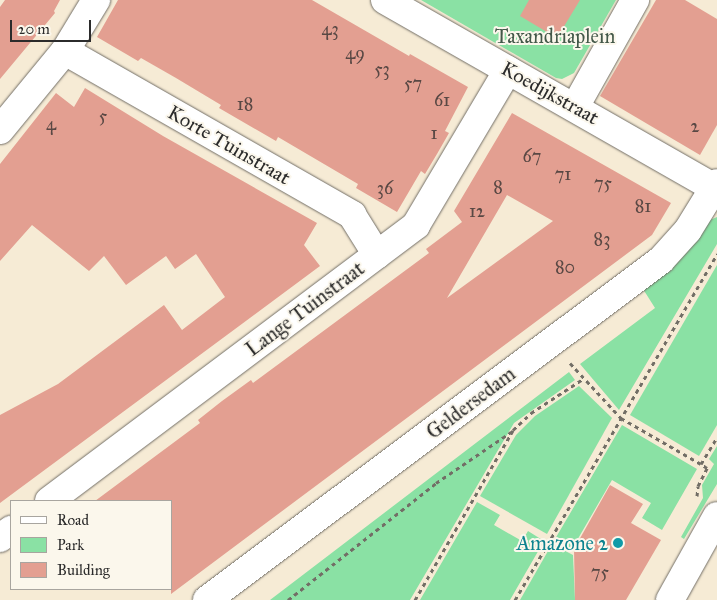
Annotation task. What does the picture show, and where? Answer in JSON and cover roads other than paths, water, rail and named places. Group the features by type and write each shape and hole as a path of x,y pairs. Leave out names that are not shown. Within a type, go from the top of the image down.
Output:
{"street":[{"path":"0,130 66,50 96,0"},
{"name":"Koedijkstraat","path":"384,0 716,187"},
{"path":"575,107 635,0"},
{"name":"Korte Tuinstraat","path":"66,50 352,215 377,255"},
{"name":"Lange Tuinstraat","path":"50,500 416,225 508,70"},
{"name":"Geldersedam","path":"207,600 662,260 688,230 716,187"},
{"path":"670,600 717,516"}],"place":[{"name":"Amazone 2","path":"618,543"}],"park label":[{"name":"Taxandriaplein","path":"555,36"}]}
